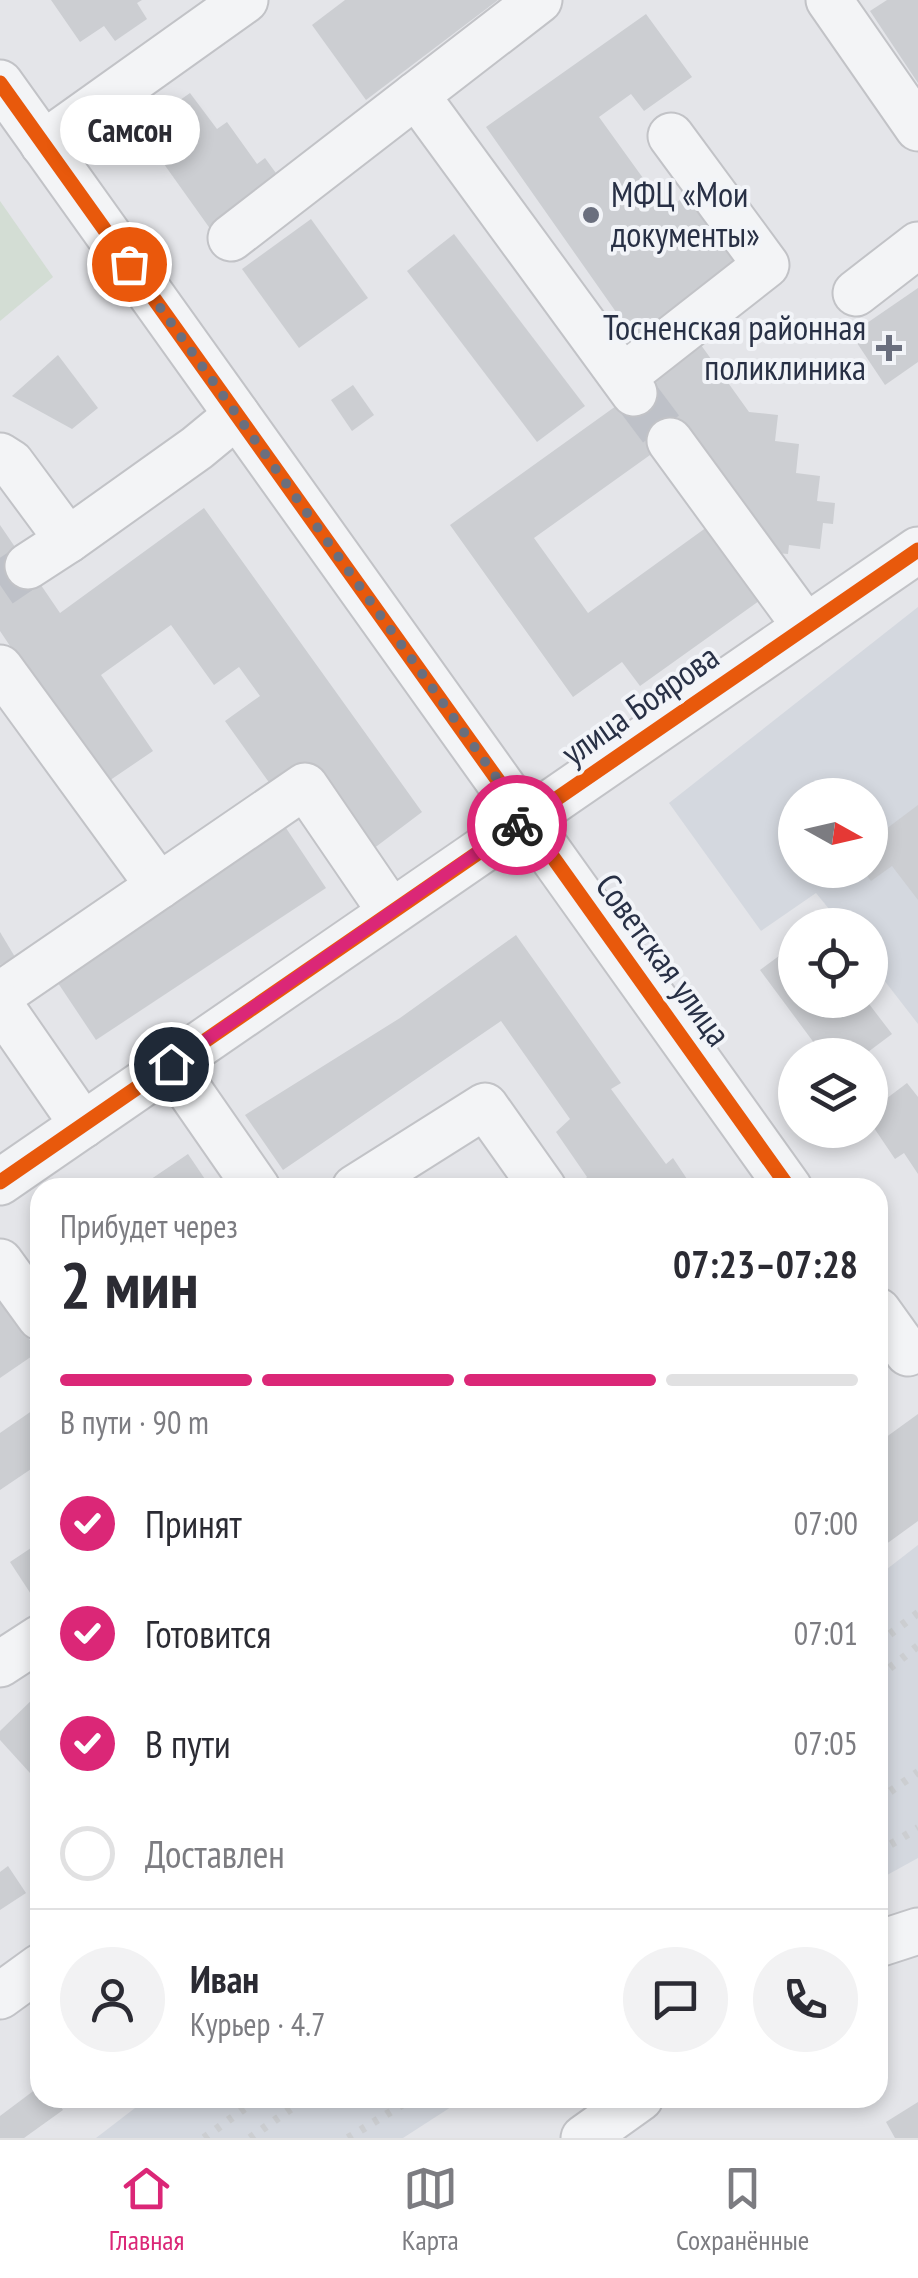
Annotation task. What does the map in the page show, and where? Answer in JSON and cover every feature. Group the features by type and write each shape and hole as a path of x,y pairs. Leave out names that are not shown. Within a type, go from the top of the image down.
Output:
{"street":[{"path":"43,144 246,0"},
{"path":"230,238 539,0"},
{"path":"829,0 918,128"},
{"name":"Советская улица","path":"0,83 782,1178"},
{"path":"416,95 628,385 766,266 671,136"},
{"path":"856,292 918,245"},
{"path":"28,566 197,448 237,415"},
{"path":"670,441 806,627"},
{"path":"0,456 11,463 68,540"},
{"name":"улица Боярова","path":"0,1182 918,550"},
{"path":"0,668 159,886"},
{"path":"0,995 305,786 391,912"},
{"path":"0,1005 82,1126"},
{"path":"171,1064 251,1178"},
{"path":"371,1178 485,1106 536,1178"},
{"path":"0,1262 30,1303"},
{"path":"888,1331 901,1358"},
{"path":"0,1664 30,1644"},
{"path":"888,1941 918,1931"},
{"path":"0,1996 30,1974"},
{"path":"584,2138 626,2108"},
{"path":"640,2108 640,2138"}],"shaded area":[{"path":"0,201 53,277 0,321"},
{"path":"918,607 918,1024 888,985 888,908 828,908 816,893 794,908 778,908 778,919 761,931 669,803"},
{"path":"918,1545 918,1858 888,1874 888,1568"},
{"path":"135,2108 450,2108 403,2138 96,2138"}],"building":[{"path":"51,0 142,0 137,3 147,19 115,41 104,26 80,42"},
{"path":"345,0 498,0 366,100 312,25"},
{"path":"887,0 918,0 918,83 870,11"},
{"path":"646,14 692,77 644,111 631,94 599,117 666,210 688,194 738,263 635,339 486,127"},
{"path":"190,93 217,129 227,122 257,164 265,158 281,180 211,230 139,129"},
{"path":"311,219 368,298 299,348 242,269"},
{"path":"454,234 585,406 537,442 407,271"},
{"name":"Тосненская районная поликлиника","path":"918,288 918,362 885,385 851,334"},
{"path":"701,345 749,412 778,415 775,441 799,444 796,473 820,476 817,501 835,503 833,524 823,523 820,549 789,545 788,554 765,552 685,430 534,538 588,613 707,527 759,601 640,686 622,662 573,697 450,525"},
{"path":"58,355 98,408 72,429 12,396"},
{"path":"353,385 374,415 352,431 331,400"},
{"path":"204,508 422,812 373,849 309,762 273,788 225,721 260,696 239,667 214,685 171,625 101,675 153,751 103,785 0,631 0,525 60,613"},
{"path":"918,805 918,900 892,866 888,869 888,828"},
{"path":"286,828 326,888 96,1040 56,980"},
{"path":"0,932 15,957 0,965"},
{"path":"516,935 621,1083 611,1089 666,1164 673,1158 686,1178 586,1178 556,1132 570,1119 501,1021 283,1170 245,1115 400,1018"},
{"path":"778,957 778,994 760,970"},
{"path":"796,1018 880,1018 892,1034 887,1038 810,1038"},
{"path":"907,1083 918,1097 918,1174 904,1153 895,1159 888,1148 888,1097"},
{"path":"188,1154 204,1178 153,1178"},
{"path":"0,1297 30,1340 30,1357 0,1378"},
{"path":"30,1412 30,1470 0,1490 0,1433"},
{"path":"918,1414 918,1521 888,1543 888,1436"},
{"path":"30,1549 30,1593 10,1562"},
{"path":"30,1702 30,1773 0,1740 0,1731"},
{"path":"8,1866 26,1893 0,1910 0,1872"},
{"path":"30,2094 30,2108 63,2110 24,2138 0,2138 0,2116"},
{"path":"918,2102 918,2138 895,2138 886,2122"}],"tunnel":[{"path":"634,393 670,441"},
{"path":"0,585 28,566"}],"railway":[{"path":"888,1636 918,1613"},
{"path":"888,1669 918,1646"},
{"path":"888,1793 918,1772"},
{"path":"888,1846 918,1828"},
{"path":"204,2138 245,2108"},
{"path":"250,2138 292,2108"},
{"path":"348,2138 397,2108"}],"cycle path":[{"path":"0,83 782,1178"},
{"path":"0,1182 918,550"}],"way so far":[{"path":"129,264 526,819 517,825"}],"place":[{"name":"МФЦ «Мои документы»","path":"591,215"},
{"name":"Самсон","path":"129,264"},
{"name":"Тосненская районная поликлиника","path":"889,348"}],"route":[{"path":"171,1064 517,825"}]}
